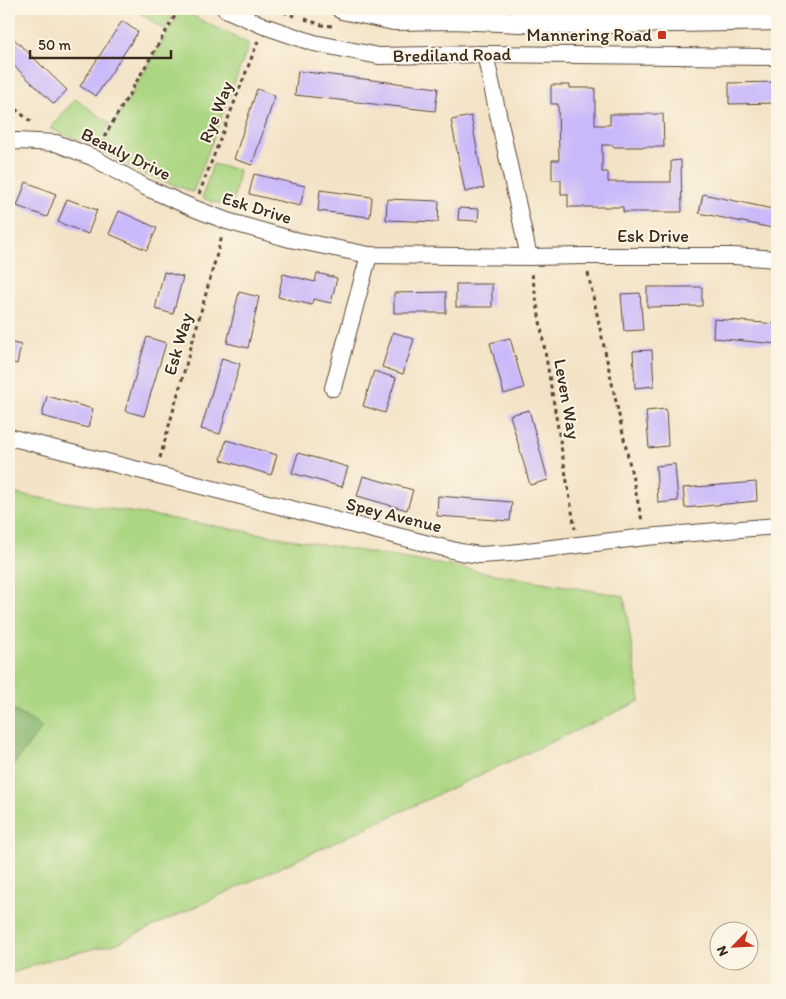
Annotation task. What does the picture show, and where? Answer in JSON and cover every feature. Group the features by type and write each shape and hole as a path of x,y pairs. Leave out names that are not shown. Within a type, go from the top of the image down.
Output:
{"street":[{"name":"Brediland Road","path":"224,9 264,26 314,43 379,56 485,54 777,57"},
{"name":"Brediland Road","path":"342,9 394,20 453,19 566,24 777,20"},
{"path":"485,54 529,257"},
{"name":"Beauly Drive","path":"9,142 56,142 92,157 146,187 193,208"},
{"name":"Esk Drive","path":"193,208 227,221 290,239 369,255 529,257 734,256 777,259"},
{"path":"333,388 369,255"},
{"name":"Spey Avenue","path":"9,437 460,552 480,555 777,526"}],"path":[{"path":"92,157 179,9"},
{"name":"Rye Way","path":"193,208 264,26"},
{"name":"Esk Way","path":"155,475 227,221"},
{"path":"584,256 646,538"},
{"name":"Leven Way","path":"529,257 577,545"}],"green space":[{"path":"134,9 177,9 164,30"},
{"path":"181,10 249,44 193,192 142,173 99,149"},
{"path":"75,99 110,123 96,146 50,129"},
{"path":"213,164 239,170 232,208 202,198"},
{"path":"9,493 162,517 624,596 640,701 115,944 58,957 9,974"},
{"path":"9,707 42,727 9,771"}],"building":[{"path":"122,21 138,32 96,96 80,86"},
{"path":"12,37 67,90 54,104 9,61 9,40"},
{"path":"298,71 438,88 435,111 295,95"},
{"path":"777,82 777,103 729,104 729,83"},
{"path":"551,85 570,85 570,88 595,88 595,125 610,125 610,114 663,114 664,147 613,147 613,145 602,145 602,172 608,172 608,182 671,182 671,161 681,160 682,212 623,212 623,207 568,207 568,194 561,194 561,180 552,180 552,160 559,160 558,104 551,104"},
{"path":"257,89 275,96 252,165 234,159"},
{"path":"471,116 484,188 465,192 451,120"},
{"path":"254,174 305,186 300,206 249,194"},
{"path":"26,182 56,194 47,217 17,206"},
{"path":"320,190 372,197 370,217 318,211"},
{"path":"703,194 777,210 777,229 699,213"},
{"path":"67,199 97,210 88,234 58,222"},
{"path":"387,199 439,201 438,222 386,220"},
{"path":"459,208 479,209 478,221 458,220"},
{"path":"119,211 157,228 147,250 109,234"},
{"path":"164,272 183,277 173,314 155,309"},
{"path":"317,273 337,278 331,303 313,299 312,305 278,297 283,274 315,282"},
{"path":"456,284 492,284 492,307 456,307"},
{"path":"647,287 702,287 702,306 647,307"},
{"path":"239,292 259,297 248,348 227,343"},
{"path":"446,292 446,313 394,313 394,293"},
{"path":"640,293 643,330 624,331 621,294"},
{"path":"714,319 777,324 777,344 713,338"},
{"path":"393,332 414,339 403,374 382,367"},
{"path":"147,337 166,343 144,416 125,411"},
{"path":"510,338 524,388 504,394 490,343"},
{"path":"9,342 21,345 17,364 9,362"},
{"path":"652,350 654,386 635,388 633,351"},
{"path":"222,358 240,364 220,434 201,429"},
{"path":"374,371 396,378 385,413 363,406"},
{"path":"47,396 93,409 88,428 42,416"},
{"path":"666,409 668,446 649,448 646,411"},
{"path":"529,410 548,480 530,485 510,415"},
{"path":"226,440 277,455 271,475 221,460"},
{"path":"298,453 348,467 342,487 292,473"},
{"path":"675,464 678,501 658,503 656,466"},
{"path":"363,476 413,490 407,510 357,496"},
{"path":"756,482 757,501 685,508 683,488"},
{"path":"438,496 512,502 510,521 437,516"}],"place":[{"name":"Mannering Road","path":"662,35"}]}
